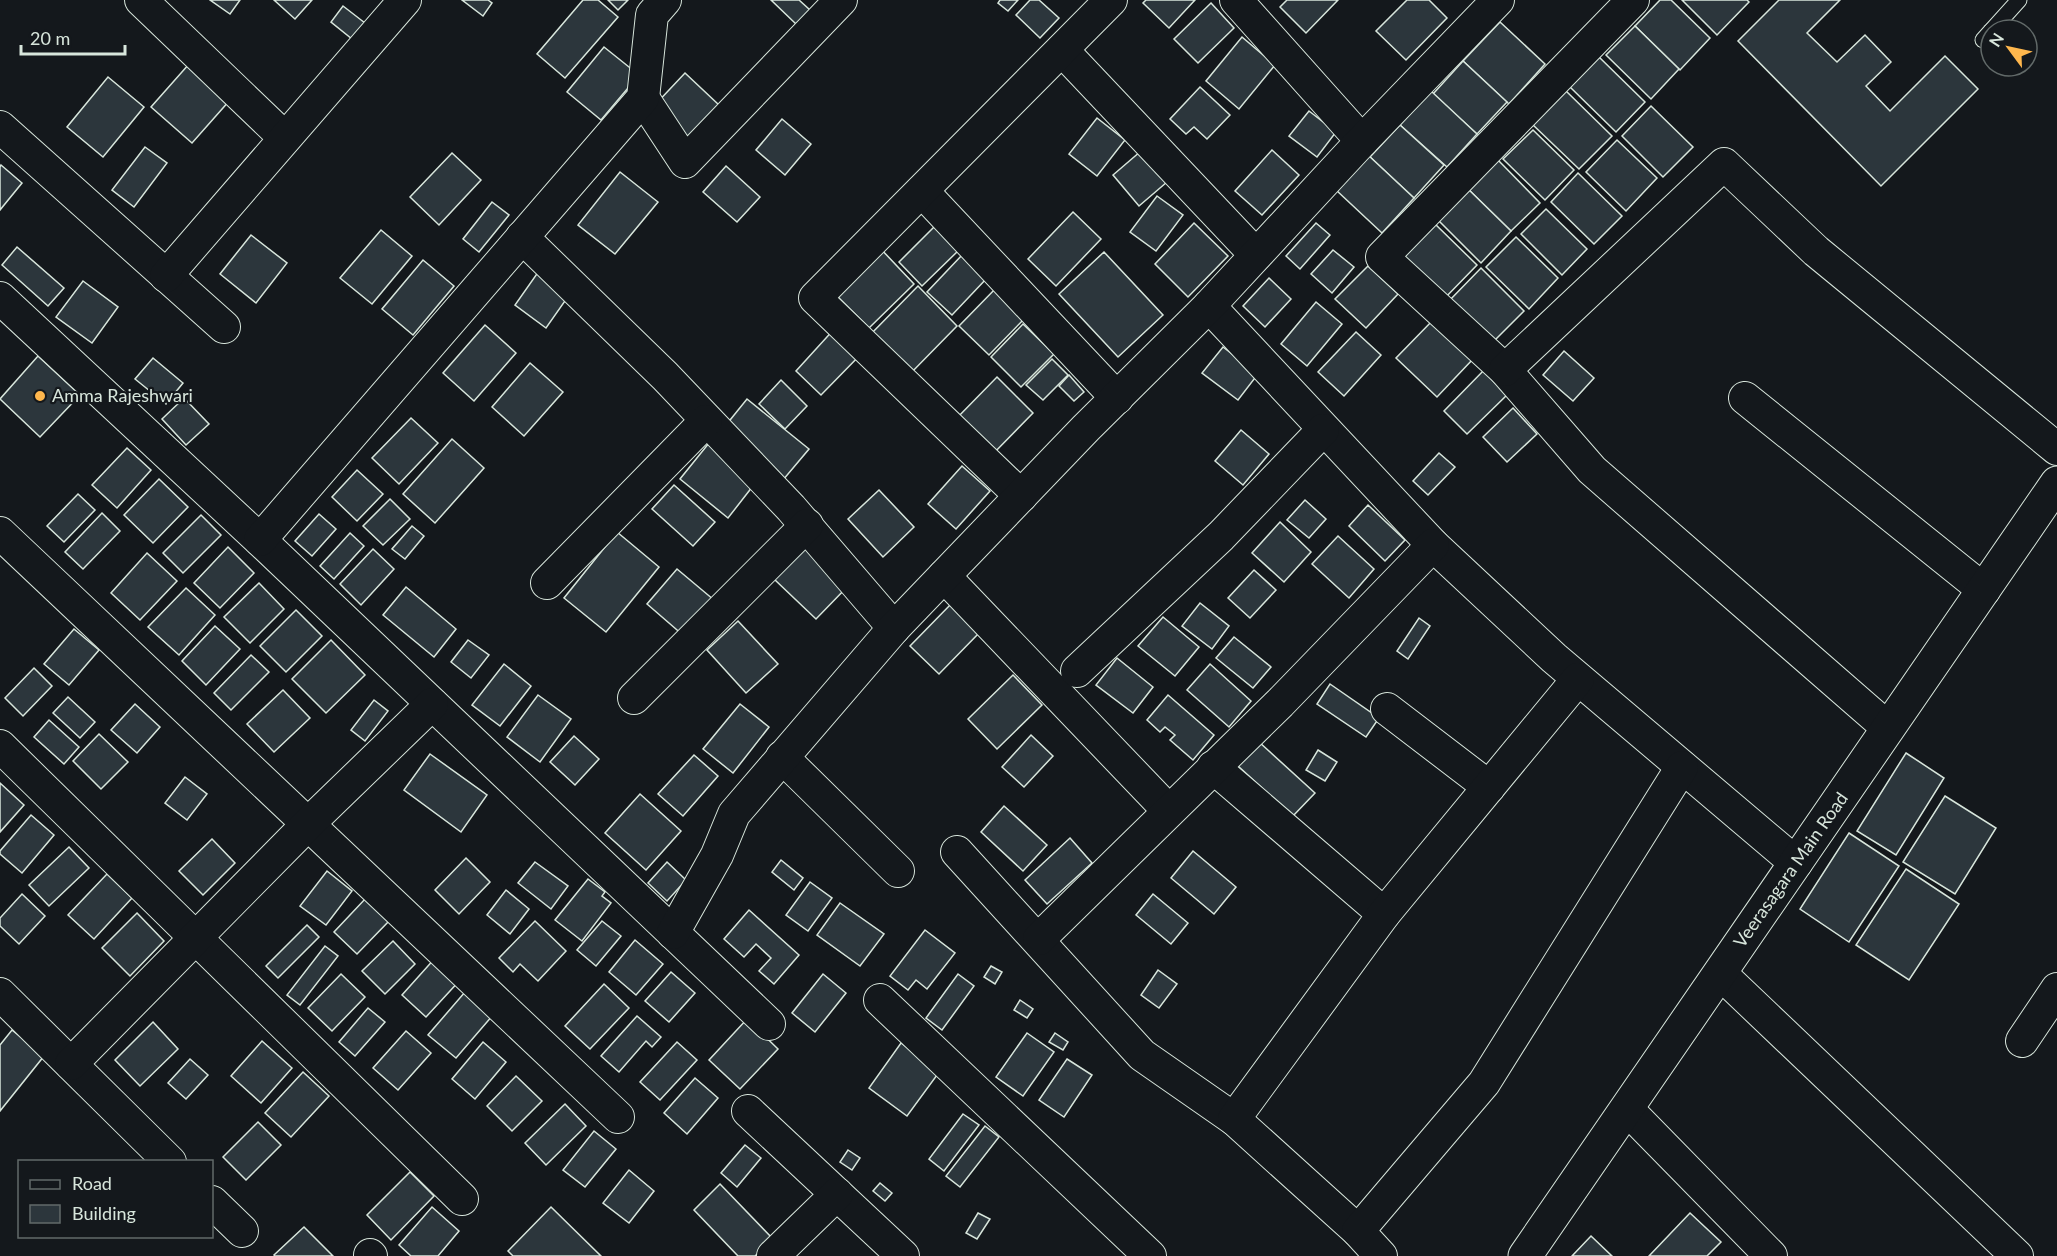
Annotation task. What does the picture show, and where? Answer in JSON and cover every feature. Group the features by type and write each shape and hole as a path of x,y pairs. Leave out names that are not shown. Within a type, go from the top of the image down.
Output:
{"street":[{"path":"141,0 285,138"},
{"path":"260,540 643,98 652,15 665,0"},
{"path":"643,98 685,162 841,0"},
{"path":"1021,496 815,298 1111,0"},
{"path":"1236,0 1362,141"},
{"path":"1633,0 1382,257 1505,370 1592,470 1888,728"},
{"path":"166,276 398,2"},
{"path":"673,933 717,855 734,814 894,628 1209,306 1362,141 1483,5"},
{"path":"1062,50 1256,255"},
{"path":"0,127 224,327"},
{"path":"1505,370 1724,164 1816,251 2057,449"},
{"path":"922,191 1118,398"},
{"path":"522,237 665,376 807,525 894,628"},
{"path":"0,298 260,540 769,1024"},
{"path":"1209,306 1433,545 1578,679 1796,863"},
{"path":"1745,398 1984,590"},
{"path":"547,583 706,421"},
{"path":"1077,671 1221,536 1323,429"},
{"name":"Veerasagara Main Road","path":"1525,1256 2057,483"},
{"path":"634,698 807,525"},
{"path":"0,533 618,1117"},
{"path":"1039,939 1168,810 1280,703 1433,545"},
{"path":"944,576 1168,810"},
{"path":"1234,1119 1384,914 1578,679"},
{"path":"71,1064 307,825 432,704"},
{"path":"1387,709 1489,787"},
{"path":"0,746 462,1199"},
{"path":"782,757 898,872"},
{"path":"1213,767 1384,914"},
{"path":"1358,1231 1484,1083 1682,767"},
{"path":"957,852 1039,939 1142,1055 1234,1119 1358,1231 1381,1256"},
{"path":"1720,973 2017,1256"},
{"path":"2022,1041 2057,989"},
{"path":"0,994 169,1160"},
{"path":"880,1000 1150,1256"},
{"path":"1627,1109 1771,1256"},
{"path":"748,1111 903,1256"},
{"path":"773,1256 837,1194"},
{"path":"213,1203 242,1231"}],"lane":[{"path":"2003,18 2019,0"}],"building":[{"path":"210,0 240,0 230,14"},
{"path":"274,0 312,0 295,19"},
{"path":"462,0 488,0 492,3 483,16"},
{"path":"583,0 598,0 618,17 565,78 537,54"},
{"path":"608,0 628,0 618,10"},
{"path":"771,0 799,0 810,10 796,24"},
{"path":"1000,0 1018,0 1008,11 998,3"},
{"path":"1030,0 1039,0 1059,18 1040,38 1016,15"},
{"path":"1146,0 1195,0 1169,28 1143,3"},
{"path":"1287,0 1338,0 1306,33 1280,7"},
{"path":"1407,0 1429,0 1447,18 1406,60 1376,31"},
{"path":"1660,0 1671,0 1710,38 1680,70 1635,26"},
{"path":"1682,0 1747,0 1749,2 1717,35"},
{"path":"1779,0 1840,0 1807,33 1837,62 1865,35 1891,62 1866,86 1890,111 1945,56 1978,89 1881,186 1738,41"},
{"path":"1211,3 1234,28 1198,63 1174,39"},
{"path":"343,6 365,23 352,39 331,22"},
{"path":"1500,22 1545,64 1509,104 1463,61"},
{"path":"1635,26 1679,69 1651,99 1606,55"},
{"path":"1242,37 1275,65 1239,109 1206,81"},
{"path":"604,47 639,75 601,120 567,92"},
{"path":"1599,57 1645,102 1616,132 1570,87"},
{"path":"1463,61 1507,102 1477,134 1433,94"},
{"path":"189,64 230,100 192,143 151,107"},
{"path":"685,73 719,105 687,139 653,107"},
{"path":"108,77 144,107 103,157 67,127"},
{"path":"1200,87 1230,115 1207,139 1194,127 1186,134 1170,119"},
{"path":"1565,90 1612,136 1579,169 1532,124"},
{"path":"1431,91 1477,134 1447,167 1400,125"},
{"path":"1651,106 1693,147 1663,177 1622,136"},
{"path":"1309,111 1336,132 1317,157 1289,136"},
{"path":"1097,118 1125,140 1097,176 1069,154"},
{"path":"782,119 811,144 785,175 756,150"},
{"path":"1400,125 1444,165 1414,198 1370,157"},
{"path":"1533,130 1574,170 1545,200 1503,159"},
{"path":"1617,140 1657,178 1626,211 1586,172"},
{"path":"145,147 167,163 134,207 112,190"},
{"path":"1272,150 1299,175 1262,215 1235,191"},
{"path":"1141,151 1167,182 1139,206 1113,175"},
{"path":"452,153 481,180 439,225 410,197"},
{"path":"1368,155 1414,198 1382,233 1336,190"},
{"path":"1498,160 1540,203 1511,231 1469,190"},
{"path":"1,165 22,183 0,210 0,167"},
{"path":"726,166 760,197 737,222 703,192"},
{"path":"620,172 658,202 615,254 578,225"},
{"path":"1578,173 1622,216 1594,244 1551,202"},
{"path":"1466,187 1511,231 1481,263 1436,218"},
{"path":"1157,196 1183,215 1156,251 1130,232"},
{"path":"492,202 509,215 479,252 463,239"},
{"path":"1546,209 1587,249 1562,275 1521,234"},
{"path":"1073,212 1101,239 1056,286 1028,259"},
{"path":"1433,222 1477,265 1443,300 1399,257"},
{"path":"1194,223 1228,256 1188,297 1155,264"},
{"path":"1316,223 1330,235 1300,269 1286,256"},
{"path":"935,226 959,250 922,286 899,262"},
{"path":"381,230 412,256 372,304 340,278"},
{"path":"251,235 287,263 256,303 220,274"},
{"path":"1516,237 1558,278 1529,309 1486,267"},
{"path":"17,247 64,288 48,306 2,265"},
{"path":"879,247 914,284 869,328 833,292"},
{"path":"1333,250 1354,267 1332,293 1311,274"},
{"path":"1104,252 1163,315 1118,357 1059,294"},
{"path":"963,254 987,278 952,315 927,292"},
{"path":"423,260 454,286 413,335 382,309"},
{"path":"1368,266 1398,294 1366,328 1335,299"},
{"path":"541,268 572,291 546,328 515,305"},
{"path":"1481,268 1524,311 1491,344 1448,302"},
{"path":"1269,278 1291,299 1265,327 1243,306"},
{"path":"83,281 118,307 92,343 56,317"},
{"path":"918,286 957,326 908,376 869,336"},
{"path":"997,287 1027,316 989,355 959,326"},
{"path":"1316,302 1342,324 1307,366 1281,344"},
{"path":"1433,320 1473,359 1437,397 1396,358"},
{"path":"1023,324 1054,354 1021,387 991,357"},
{"path":"485,325 516,353 474,401 443,373"},
{"path":"836,327 863,352 821,395 796,371"},
{"path":"1356,332 1381,355 1344,396 1318,372"},
{"path":"1223,347 1258,374 1238,400 1202,373"},
{"path":"1564,351 1594,378 1573,401 1543,375"},
{"name":"Amma Rajeshwari","path":"38,356 80,395 40,437 0,399"},
{"path":"153,358 183,383 166,404 135,379"},
{"path":"1052,359 1068,375 1043,400 1026,385"},
{"path":"530,363 563,392 524,436 492,407"},
{"path":"1485,369 1509,393 1467,434 1444,411"},
{"path":"1069,375 1084,392 1074,401 1059,386"},
{"path":"997,377 1033,413 990,457 954,421"},
{"path":"781,380 807,406 785,429 759,404"},
{"path":"184,398 209,424 186,445 162,419"},
{"path":"747,399 809,449 783,480 722,430"},
{"path":"1513,408 1537,434 1507,462 1483,437"},
{"path":"411,418 438,443 399,484 372,458"},
{"path":"1241,430 1269,454 1243,485 1215,461"},
{"path":"452,439 484,468 435,523 403,494"},
{"path":"709,443 756,482 728,518 680,479"},
{"path":"127,448 151,470 117,508 92,485"},
{"path":"1439,453 1455,467 1428,495 1413,481"},
{"path":"962,466 990,491 956,529 928,504"},
{"path":"357,470 383,494 357,521 332,497"},
{"path":"159,479 188,507 153,543 124,515"},
{"path":"674,485 715,522 693,546 652,509"},
{"path":"879,490 914,527 883,557 848,519"},
{"path":"78,494 95,510 64,542 47,526"},
{"path":"390,499 410,519 383,545 363,526"},
{"path":"1305,500 1326,519 1309,538 1287,520"},
{"path":"1368,505 1405,540 1385,561 1349,526"},
{"path":"102,513 120,531 83,569 65,552"},
{"path":"319,514 336,529 312,556 295,541"},
{"path":"201,515 221,535 183,573 163,553"},
{"path":"1280,522 1311,552 1284,582 1252,553"},
{"path":"412,526 424,536 405,559 392,549"},
{"path":"617,532 659,567 606,632 564,598"},
{"path":"350,533 364,546 334,579 320,566"},
{"path":"1338,536 1374,569 1349,598 1312,564"},
{"path":"807,546 848,586 816,619 774,579"},
{"path":"228,547 254,573 220,608 194,583"},
{"path":"373,549 394,569 361,605 340,584"},
{"path":"147,553 177,581 140,620 111,593"},
{"path":"677,569 714,600 684,636 647,604"},
{"path":"1254,570 1276,590 1250,618 1228,598"},
{"path":"259,583 284,609 250,643 224,617"},
{"path":"406,587 456,629 434,657 383,615"},
{"path":"186,588 215,615 179,655 148,627"},
{"path":"1200,603 1229,626 1212,649 1182,626"},
{"path":"951,604 980,632 939,674 910,646"},
{"path":"296,610 322,636 286,672 260,646"},
{"path":"1163,617 1199,647 1175,676 1138,646"},
{"path":"1419,618 1430,626 1408,659 1397,651"},
{"path":"738,621 778,664 746,693 707,650"},
{"path":"215,626 240,649 206,685 182,661"},
{"path":"74,629 99,650 69,685 44,664"},
{"path":"1234,637 1271,667 1253,688 1216,658"},
{"path":"331,640 365,675 326,713 292,679"},
{"path":"468,640 489,655 471,678 451,662"},
{"path":"251,655 269,672 231,710 214,693"},
{"path":"1117,658 1153,687 1133,713 1096,685"},
{"path":"504,664 531,686 500,726 472,705"},
{"path":"1210,664 1251,701 1229,727 1187,690"},
{"path":"34,668 52,686 23,716 5,698"},
{"path":"1013,675 1042,705 997,749 968,719"},
{"path":"1330,684 1379,718 1366,737 1317,704"},
{"path":"283,690 310,718 274,752 247,724"},
{"path":"538,695 571,719 540,762 507,737"},
{"path":"1168,695 1214,735 1193,760 1170,740 1175,735 1165,727 1160,732 1147,720"},
{"path":"68,697 95,722 80,738 53,713"},
{"path":"374,700 388,711 365,741 351,730"},
{"path":"135,704 160,727 137,753 111,730"},
{"path":"740,704 769,727 733,773 703,749"},
{"path":"49,720 79,747 64,764 34,737"},
{"path":"99,734 128,762 101,789 73,761"},
{"path":"1031,735 1053,756 1024,787 1002,767"},
{"path":"574,736 599,759 575,785 550,762"},
{"path":"1259,742 1315,793 1293,816 1238,766"},
{"path":"1318,750 1337,762 1325,781 1306,770"},
{"path":"1906,753 1944,778 1896,855 1857,831"},
{"path":"430,754 487,795 461,832 404,790"},
{"path":"694,755 718,776 683,816 658,794"},
{"path":"185,777 207,794 187,820 165,803"},
{"path":"0,783 24,805 0,832"},
{"path":"640,794 681,831 646,870 605,833"},
{"path":"1945,796 1996,828 1955,894 1903,862"},
{"path":"1004,806 1047,845 1023,871 981,832"},
{"path":"31,815 54,835 22,873 0,854 0,851"},
{"path":"1849,833 1899,866 1849,942 1800,909"},
{"path":"1070,838 1092,863 1047,904 1025,880"},
{"path":"212,839 235,863 203,895 179,871"},
{"path":"69,847 89,868 49,906 29,885"},
{"path":"1193,851 1236,887 1214,914 1171,878"},
{"path":"466,858 490,882 459,914 435,890"},
{"path":"781,860 803,878 794,890 772,872"},
{"path":"535,862 568,886 551,909 518,883"},
{"path":"667,862 686,880 667,901 648,883"},
{"path":"1906,869 1959,904 1909,980 1856,945"},
{"path":"327,871 352,891 326,925 300,906"},
{"path":"107,874 132,898 94,939 68,915"},
{"path":"588,879 605,892 602,896 611,903 582,941 555,920"},
{"path":"810,882 832,898 808,931 786,915"},
{"path":"506,890 529,909 510,934 487,915"},
{"path":"22,894 45,916 19,944 0,926 0,918"},
{"path":"1153,894 1188,923 1171,944 1136,915"},
{"path":"366,898 389,921 357,954 334,932"},
{"path":"840,903 884,934 860,966 817,935"},
{"path":"749,910 799,955 774,984 759,971 771,958 756,944 744,957 724,939"},
{"path":"137,913 164,941 130,976 102,948"},
{"path":"535,921 566,951 538,981 520,964 513,972 499,958"},
{"path":"602,921 621,936 596,966 577,950"},
{"path":"307,925 319,937 278,978 266,966"},
{"path":"925,930 955,953 927,989 916,980 908,990 890,976"},
{"path":"635,940 663,964 636,995 609,972"},
{"path":"393,941 415,964 385,994 362,971"},
{"path":"325,946 338,956 300,1005 287,995"},
{"path":"436,957 461,979 426,1017 402,995"},
{"path":"991,966 1002,972 995,984 984,977"},
{"path":"1158,970 1177,984 1159,1008 1141,995"},
{"path":"671,972 695,993 669,1022 645,1001"},
{"path":"341,974 365,997 332,1031 308,1008"},
{"path":"823,974 846,993 815,1032 792,1013"},
{"path":"958,974 974,986 942,1030 926,1018"},
{"path":"604,984 629,1008 590,1049 565,1026"},
{"path":"465,992 493,1015 456,1058 428,1035"},
{"path":"1020,1000 1033,1009 1027,1018 1014,1010"},
{"path":"368,1008 385,1022 355,1056 339,1042"},
{"path":"637,1016 661,1037 652,1047 646,1041 619,1072 601,1056"},
{"path":"747,1019 778,1049 740,1089 709,1060"},
{"path":"153,1022 178,1049 140,1086 115,1060"},
{"path":"12,1030 44,1056 0,1111 0,1045"},
{"path":"406,1031 431,1053 398,1090 373,1068"},
{"path":"1027,1033 1054,1052 1023,1096 996,1077"},
{"path":"1055,1033 1068,1042 1063,1050 1049,1042"},
{"path":"262,1041 292,1068 261,1103 231,1076"},
{"path":"483,1042 506,1062 475,1099 452,1079"},
{"path":"677,1042 697,1060 660,1100 640,1082"},
{"path":"901,1043 940,1071 907,1116 869,1088"},
{"path":"190,1059 208,1075 186,1099 168,1083"},
{"path":"1067,1059 1092,1075 1064,1117 1039,1100"},
{"path":"303,1072 329,1096 291,1137 265,1113"},
{"path":"516,1076 542,1101 512,1131 487,1106"},
{"path":"695,1078 718,1098 687,1134 664,1113"},
{"path":"565,1104 586,1126 546,1165 525,1143"},
{"path":"963,1114 979,1125 944,1171 929,1159"},
{"path":"258,1122 281,1145 246,1180 223,1157"},
{"path":"985,1126 999,1137 960,1187 946,1176"},
{"path":"594,1131 616,1149 585,1187 563,1170"},
{"path":"745,1145 761,1158 737,1187 721,1173"},
{"path":"848,1150 860,1158 852,1170 840,1162"},
{"path":"629,1170 654,1191 629,1223 603,1203"},
{"path":"410,1172 434,1196 391,1240 367,1215"},
{"path":"880,1183 892,1193 885,1201 873,1191"},
{"path":"720,1184 773,1239 755,1256 738,1256 694,1210"},
{"path":"432,1207 459,1231 438,1256 411,1256 399,1245"},
{"path":"551,1207 601,1256 513,1256 508,1251"},
{"path":"978,1213 990,1219 977,1239 966,1233"},
{"path":"1690,1213 1721,1242 1707,1256 1649,1256"},
{"path":"304,1227 333,1256 274,1255"},
{"path":"1591,1236 1612,1256 1572,1256"}],"place":[{"name":"Amma Rajeshwari","path":"40,396"}]}
